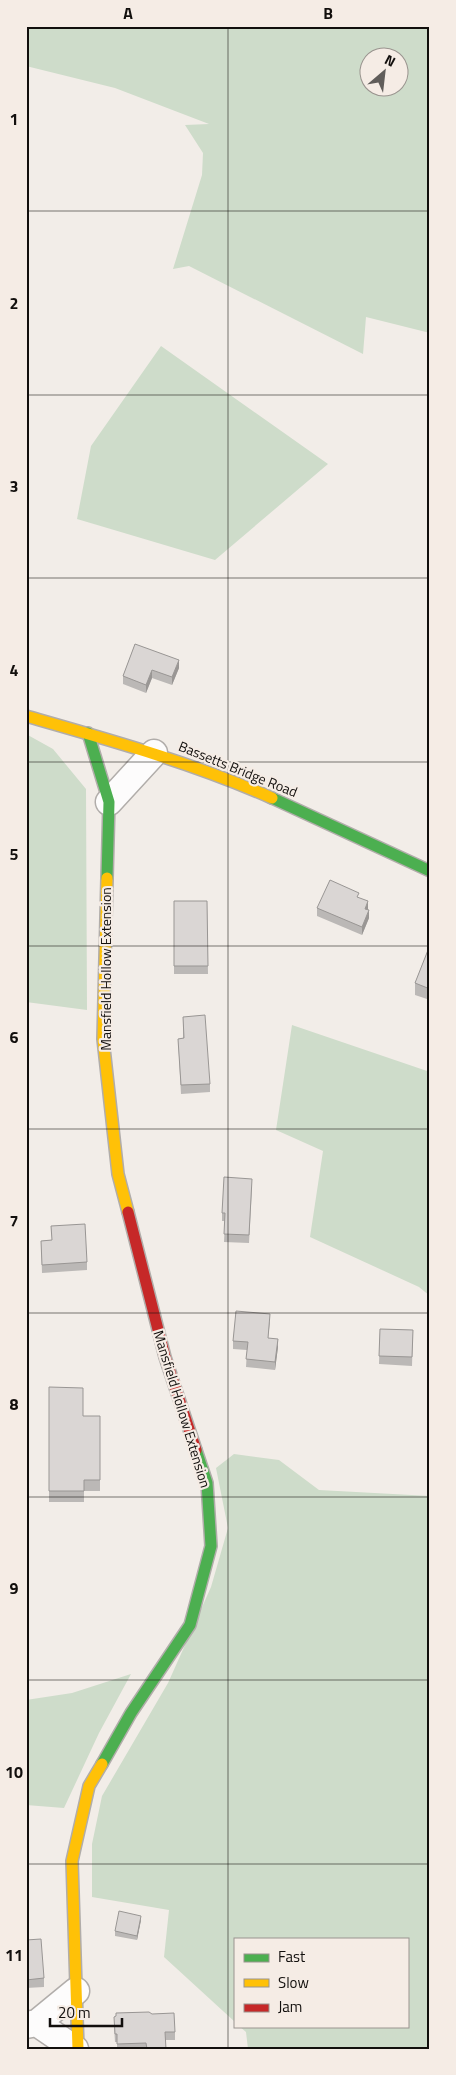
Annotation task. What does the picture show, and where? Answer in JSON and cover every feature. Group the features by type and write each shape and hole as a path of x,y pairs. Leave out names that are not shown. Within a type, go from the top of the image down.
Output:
{"street":[{"name":"Bassetts Bridge Road","path":"26,716 154,753 216,774 430,871"},
{"name":"Mansfield Hollow Extension","path":"76,2049 72,1861 89,1786 131,1713 190,1625 211,1546 207,1483 165,1356 118,1174 104,1039 108,802 88,733"},
{"path":"108,802 154,753"},
{"path":"76,1992 32,2024 76,2049"}],"green space":[{"path":"26,26 430,26 430,333 366,317 363,354 189,266 173,269 202,175 203,153 185,125 209,124 115,88 26,66"},
{"path":"161,346 328,464 215,560 77,519 91,446"},
{"path":"26,734 53,749 86,789 87,1010 26,1002"},
{"path":"292,1025 430,1072 430,1296 419,1287 310,1237 323,1151 276,1130"},
{"path":"234,1454 279,1460 319,1490 430,1496 430,2049 248,2049 246,2032 241,2028 408,2028 408,1938 234,1938 234,2021 164,1957 169,1910 92,1897 92,1844 102,1796 168,1683 211,1587 228,1528 216,1468"},
{"path":"131,1674 99,1733 64,1808 26,1805 26,1700 72,1693"}],"building":[{"path":"135,644 179,660 172,677 152,670 146,685 123,676"},
{"path":"330,880 359,893 357,897 368,901 365,909 369,910 362,927 317,908"},
{"path":"174,901 207,901 208,966 174,966"},
{"path":"430,945 430,989 415,983"},
{"path":"205,1015 210,1084 181,1085 178,1039 184,1038 183,1017"},
{"path":"224,1177 252,1179 249,1235 224,1234 225,1213 222,1213"},
{"path":"85,1224 87,1262 42,1265 41,1241 52,1240 51,1226"},
{"path":"236,1311 270,1314 268,1338 278,1339 275,1362 246,1359 248,1342 233,1341"},
{"path":"380,1329 413,1330 412,1357 379,1356"},
{"path":"49,1387 83,1388 83,1416 100,1416 100,1480 84,1480 84,1491 49,1491"},
{"path":"119,1911 141,1916 137,1936 115,1931"},
{"path":"41,1939 44,1978 26,1980 26,1940"},
{"path":"149,2012 152,2014 174,2013 175,2032 165,2032 166,2049 147,2049 146,2043 117,2044 114,2017 116,2013"}],"traffic: fast":[{"path":"88,733 109,802 107,878"},
{"path":"272,798 430,871"},
{"path":"102,1764 131,1713 190,1625 211,1546 207,1483 196,1450"}],"traffic: slow":[{"path":"26,716 182,763 272,798"},
{"path":"107,878 103,1039 118,1174 128,1212"},
{"path":"78,2049 72,1861 89,1786 102,1764"}],"traffic: jam":[{"path":"128,1212 165,1357 196,1450"}]}
